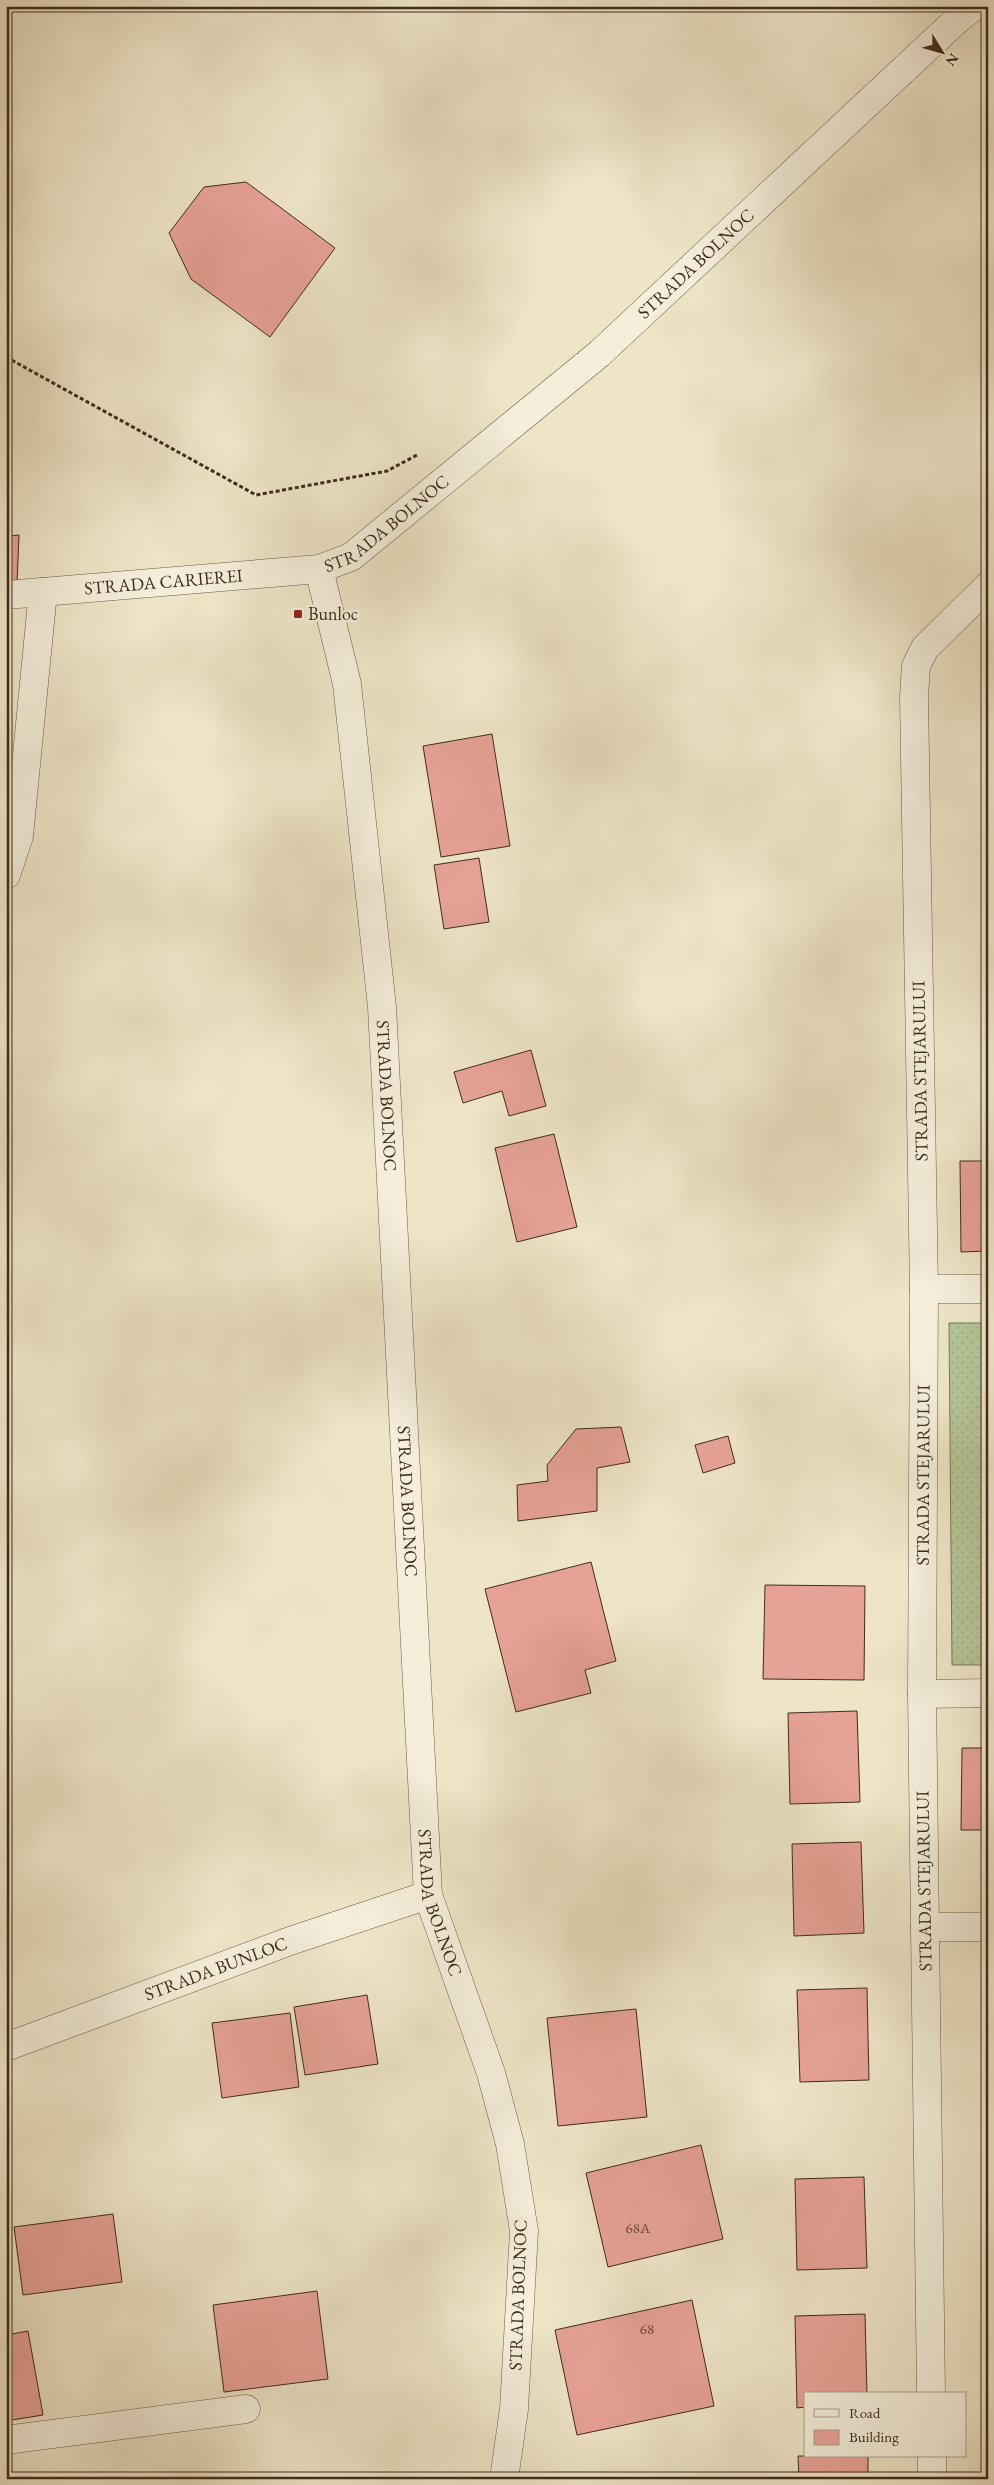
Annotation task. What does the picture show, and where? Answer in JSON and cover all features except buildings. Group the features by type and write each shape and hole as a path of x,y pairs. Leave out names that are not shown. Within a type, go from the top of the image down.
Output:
{"street":[{"name":"STRADA BOLNOC","path":"504,2479 514,2409 524,2231 510,2144 491,2073 428,1895 382,1008 347,684 319,569 351,557 599,354 964,10"},
{"name":"STRADA CARIEREI","path":"6,595 319,569"},
{"name":"STRADA STEJARULUI","path":"931,2392 922,1694 924,1289 914,697 916,666 925,648 988,586"},
{"path":"6,875 19,836 43,592"},
{"path":"924,1289 988,1289"},
{"path":"922,1694 988,1693"},
{"name":"STRADA BUNLOC","path":"6,2047 290,1941 428,1895"},
{"path":"925,1927 988,1927"},
{"path":"6,2440 246,2410"},
{"path":"932,2458 932,2479"}],"path":[{"path":"6,358 256,495 387,471 421,452"}],"green space":[{"path":"949,1323 988,1323 988,1665 952,1665"}],"place":[{"name":"Bunloc","path":"298,614"}]}
